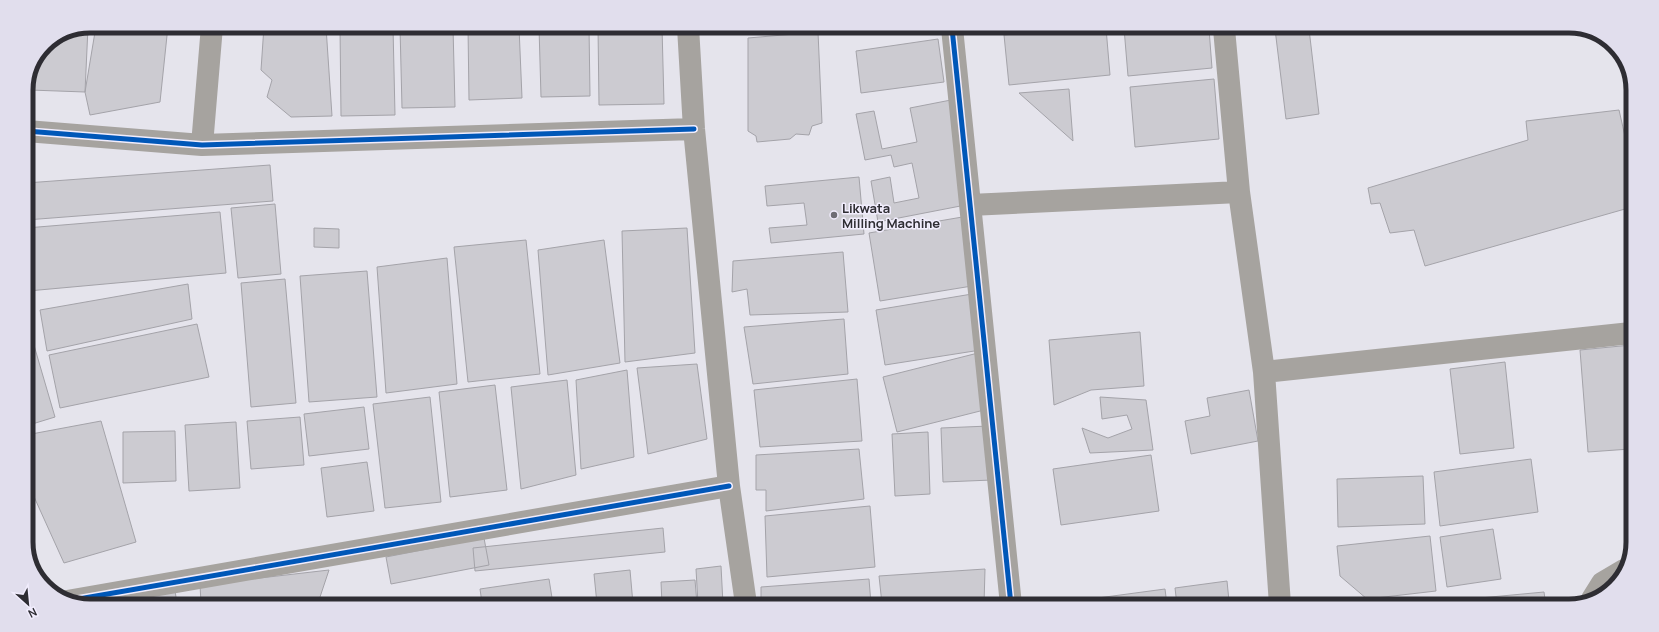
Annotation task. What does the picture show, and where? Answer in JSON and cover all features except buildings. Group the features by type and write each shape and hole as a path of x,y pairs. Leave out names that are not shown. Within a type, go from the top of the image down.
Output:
{"street":[{"path":"202,144 211,33"},
{"path":"688,33 694,129 729,486 745,599"},
{"path":"953,33 1009,599"},
{"path":"1224,33 1239,192 1264,372 1280,599"},
{"path":"33,131 202,144 694,129"},
{"path":"970,205 1239,192"},
{"path":"1264,372 1626,334"},
{"path":"81,599 729,486"},
{"path":"1597,591 1602,583 1615,575"}],"cycle path":[{"path":"953,33 1010,599"},
{"path":"33,132 202,145 694,129"},
{"path":"81,599 729,486"}],"place":[{"name":"Likwata Milling Machine","path":"834,215"}]}
